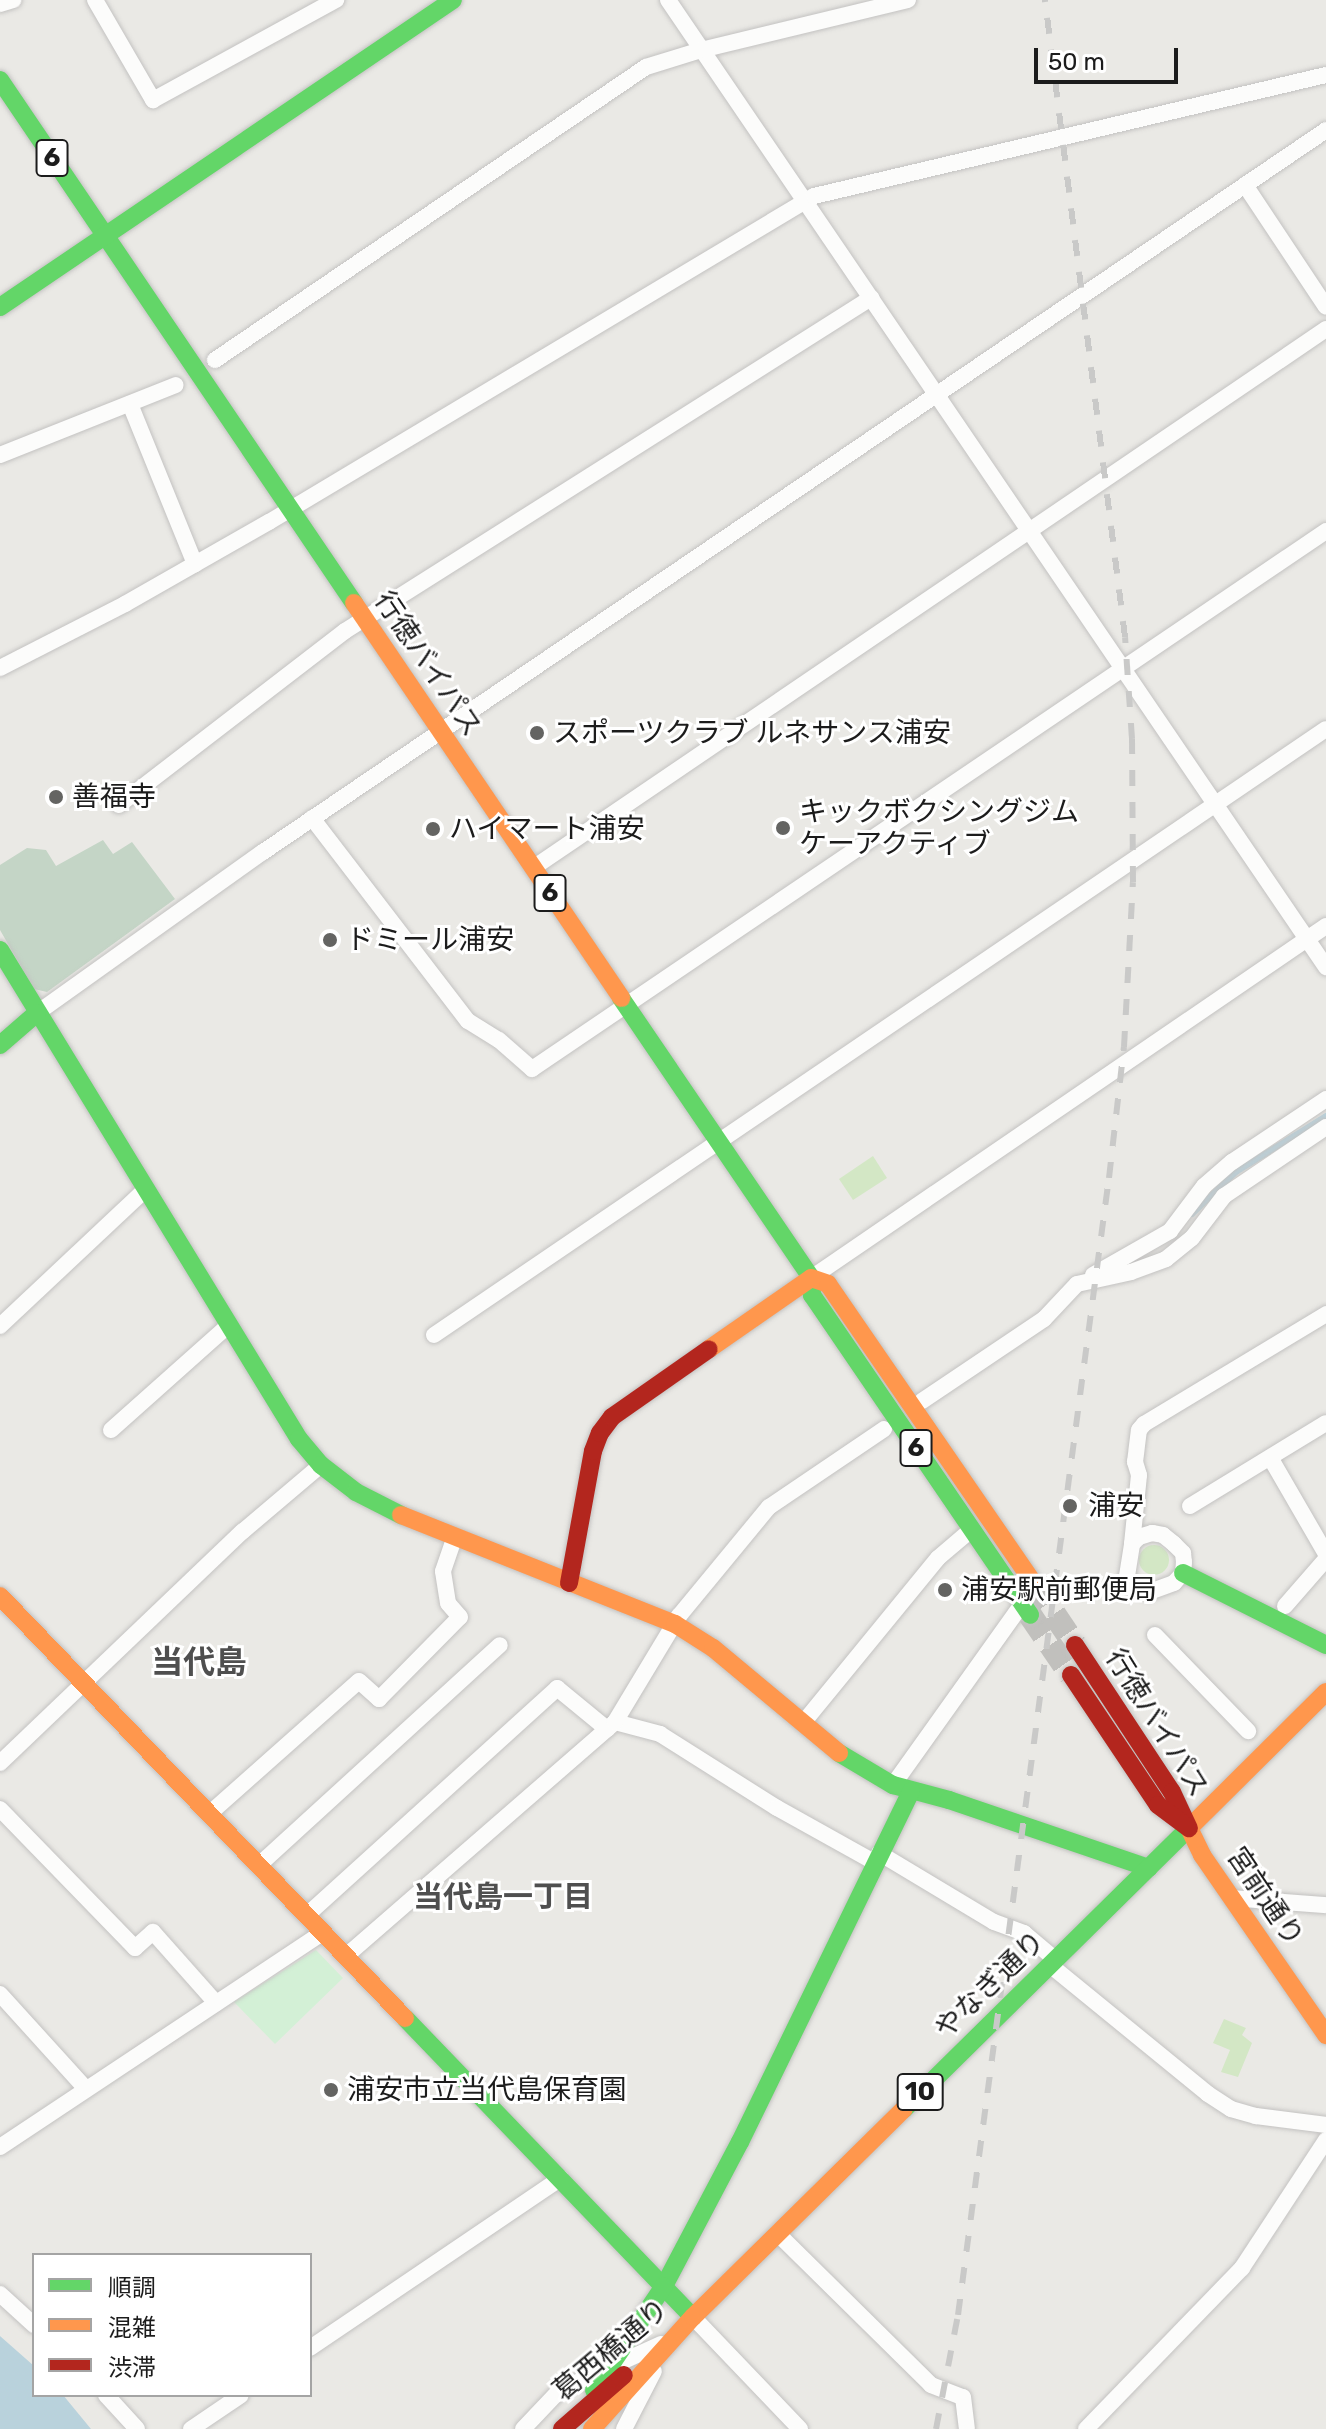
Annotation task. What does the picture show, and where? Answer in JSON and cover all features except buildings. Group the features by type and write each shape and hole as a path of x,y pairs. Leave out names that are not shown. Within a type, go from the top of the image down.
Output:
{"street":[{"path":"0,4 13,0"},
{"path":"95,0 153,100 336,0"},
{"path":"0,307 453,0"},
{"path":"668,0 1326,967"},
{"path":"215,360 646,67 701,50 908,0"},
{"path":"0,668 195,564 814,196 1326,75"},
{"name":"行徳バイパス","path":"0,80 811,1278 812,1295 1026,1609"},
{"path":"0,1045 37,1013 312,818 1326,130"},
{"path":"1245,185 1326,307"},
{"path":"119,805 364,619 871,298"},
{"path":"533,868 1326,329"},
{"path":"0,455 176,385"},
{"path":"130,404 195,564"},
{"path":"312,818 468,1021 499,1040 532,1069 1326,531"},
{"path":"434,1335 1326,729"},
{"path":"569,1583 593,1451 600,1433 612,1417 1326,926"},
{"path":"0,950 299,1439 321,1465 356,1492 455,1536 675,1624 713,1648 842,1755 893,1785 1149,1868"},
{"path":"922,1401 1044,1319 1077,1284 1170,1231 1204,1186 1232,1162 1326,1099"},
{"path":"1077,1284 1131,1272 1166,1259 1192,1238 1224,1196 1326,1127"},
{"path":"0,1326 146,1189"},
{"name":"行徳バイパス","path":"811,1278 828,1284 1034,1584"},
{"path":"1183,1573 1160,1591 1135,1588 1127,1576 1139,1475 1135,1462 1139,1430 1144,1424 1326,1314"},
{"path":"111,1430 229,1325"},
{"path":"1190,1506 1326,1423"},
{"path":"346,1956 611,1725 675,1624 769,1507 884,1429"},
{"path":"1271,1459 1326,1556 1285,1606"},
{"path":"0,1763 242,1532 321,1465"},
{"path":"803,1723 938,1558 971,1530"},
{"path":"1132,1544 1139,1537 1152,1533 1163,1535 1183,1553 1183,1573"},
{"path":"209,1814 359,1681 379,1699 460,1617 448,1603 443,1571 455,1536"},
{"path":"1183,1573 1326,1645"},
{"path":"0,1596 800,2429"},
{"path":"893,1785 1026,1609"},
{"path":"1155,1635 1248,1731"},
{"path":"259,1865 500,1645"},
{"name":"行徳バイパス","path":"1075,1645 1172,1792 1189,1828"},
{"name":"行徳バイパス","path":"1071,1675 1158,1805 1189,1828"},
{"path":"307,1915 557,1688 611,1725 660,1734 777,1808 877,1857 994,1922 1024,1933 1053,1962 1208,2094 1231,2109 1256,2116 1326,2125"},
{"name":"やなぎ通り","path":"693,2317 1326,1692"},
{"path":"577,2415 664,2286 740,2142 911,1791"},
{"path":"0,1809 135,1948 153,1932 216,2003"},
{"name":"宮前通り","path":"1189,1828 1232,1898 1326,2035"},
{"path":"1232,1898 1326,1905"},
{"path":"0,2147 323,1932"},
{"path":"0,1994 86,2089"},
{"path":"1086,2429 1242,2268 1326,2140"},
{"path":"312,2347 561,2178"},
{"path":"777,2233 931,2385 963,2397 967,2429"},
{"path":"0,2294 32,2323"},
{"name":"葛西橋通り","path":"562,2429 663,2346 693,2317"},
{"path":"523,2429 560,2390 663,2346"},
{"path":"624,2429 663,2346"},
{"name":"葛西橋通り","path":"592,2429 663,2346"},
{"path":"108,2397 137,2429"},
{"path":"191,2429 238,2397"}],"green space":[{"path":"103,840 113,854 132,842 175,899 47,992 34,989 0,930 0,865 27,848 46,850 56,866"},
{"path":"873,1156 887,1178 853,1200 839,1179"},
{"path":"1154,1545 1160,1546 1168,1554 1168,1566 1160,1574 1154,1575 1148,1574 1140,1566 1139,1560 1140,1554 1148,1546"},
{"path":"316,1950 343,1978 275,2044 234,2002"},
{"path":"1224,2019 1246,2028 1242,2035 1252,2043 1238,2077 1221,2072 1230,2050 1213,2043"}],"water":[{"path":"0,2336 32,2364 32,2397 65,2397 91,2429 0,2429"}],"waterway":[{"path":"1192,1214 1236,1172 1326,1116"}],"tunnel":[{"path":"1034,1584 1075,1645"},
{"path":"1030,1615 1071,1675"}],"railway":[{"path":"936,2429 958,2315 1109,1178 1124,1047 1133,882 1132,739 1125,637 1045,0"}],"traffic: fast":[{"path":"0,307 453,0"},
{"path":"0,80 354,603"},
{"path":"0,950 299,1439 321,1465 356,1492 401,1515"},
{"path":"621,998 811,1278 812,1295 1030,1615"},
{"path":"0,1045 37,1013"},
{"path":"1183,1573 1326,1645"},
{"path":"839,1753 893,1785 949,1800 1149,1868"},
{"path":"664,2286 740,2142 911,1791"},
{"path":"904,2109 1189,1828"},
{"path":"405,2018 693,2317"},
{"path":"594,2390 664,2286"}],"traffic: slow":[{"path":"354,603 621,998"},
{"path":"709,1349 811,1278"},
{"path":"811,1278 828,1284 1034,1584"},
{"path":"401,1515 675,1624 713,1648 839,1753"},
{"path":"0,1596 405,2018"},
{"path":"1326,1692 1189,1828 1202,1855 1326,2035"},
{"path":"592,2429 693,2317 904,2109"}],"traffic: jam":[{"path":"569,1583 593,1451 600,1433 612,1417 709,1349"},
{"path":"1075,1645 1172,1792 1189,1828"},
{"path":"1071,1675 1158,1805 1187,1827"},
{"path":"562,2429 624,2375"}],"place":[{"name":"スポーツクラブ ルネサンス浦安","path":"537,733"},
{"name":"善福寺","path":"56,797"},
{"name":"キックボクシングジム ケーアクティブ","path":"783,828"},
{"name":"ハイマート浦安","path":"433,829"},
{"name":"ドミール浦安","path":"330,940"},
{"name":"浦安","path":"1070,1506"},
{"name":"浦安駅前郵便局","path":"945,1590"},
{"name":"浦安市立当代島保育園","path":"331,2090"}],"district":[{"name":"当代島","path":"199,1662"},
{"name":"当代島一丁目","path":"503,1897"}]}
